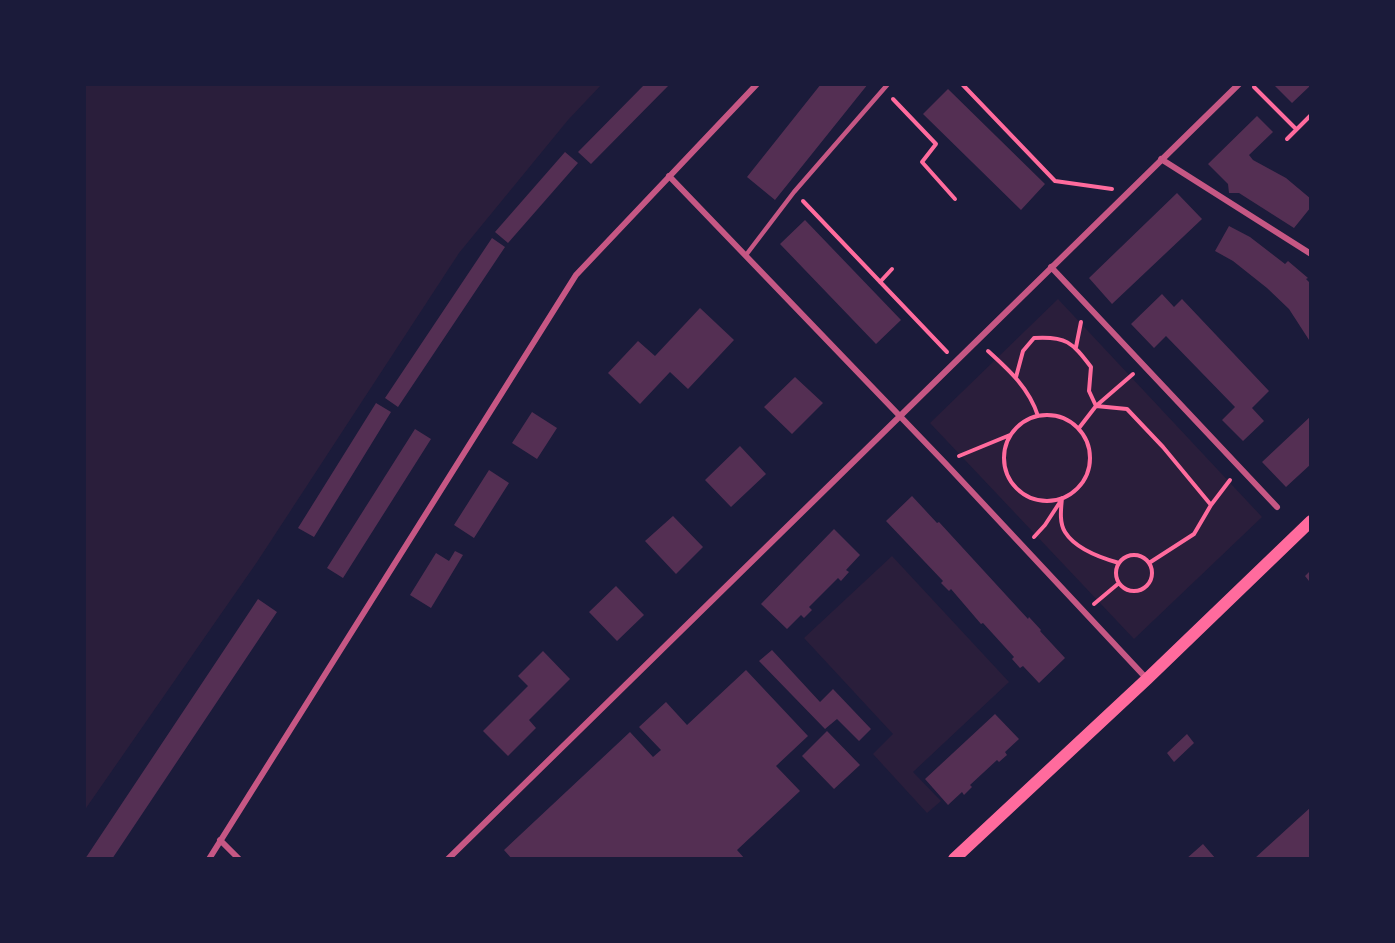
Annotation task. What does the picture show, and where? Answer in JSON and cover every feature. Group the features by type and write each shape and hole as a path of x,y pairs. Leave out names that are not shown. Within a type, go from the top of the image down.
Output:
{"main road":[{"path":"954,859 1148,679 1311,521"}],"street":[{"path":"209,859 349,640 576,275 757,84"},
{"path":"448,859 1239,84"},
{"path":"1161,159 1311,254"},
{"path":"669,176 747,255 1148,679"},
{"path":"1051,267 1276,507"},
{"path":"220,840 239,859"}],"lane":[{"path":"747,255 794,192 888,84"}],"path":[{"path":"962,84 1055,181 1129,191"},
{"path":"1251,84 1296,129"},
{"path":"885,90 936,144 922,162 955,199"},
{"path":"1287,139 1311,115"},
{"path":"794,192 955,362"},
{"path":"880,282 892,269"},
{"path":"1076,347 1085,303"},
{"path":"1016,377 1023,351 1034,338 1056,337 1076,347 1091,367 1089,391 1096,406"},
{"path":"977,340 1016,377 1034,404 1038,416"},
{"path":"1079,428 1096,406 1143,365"},
{"path":"1096,406 1127,409 1163,447 1211,505"},
{"path":"1053,415 1067,419 1079,428 1087,441 1090,455 1089,470 1082,484 1071,494 1052,501 1038,500 1025,495 1007,475 1004,461 1011,435 1018,426 1038,416 1053,415"},
{"path":"945,463 1011,435"},
{"path":"1149,563 1194,534 1211,505 1240,468"},
{"path":"1024,548 1045,525 1062,498"},
{"path":"1062,498 1060,515 1065,532 1095,556 1119,563"},
{"path":"1137,554 1143,556 1149,563 1152,578 1141,590 1129,590 1119,583 1116,573 1119,563 1125,557 1137,554"},
{"path":"1084,613 1119,583"}],"shaded area":[{"path":"84,84 602,84 568,120 459,253 257,562 84,811"},
{"path":"1058,299 1262,517 1134,639 930,423"},
{"path":"892,556 1009,682 913,772 941,801 927,813 873,754 893,734 804,638"}],"building":[{"path":"645,84 670,84 591,164 578,152"},
{"path":"821,84 868,84 775,200 747,177"},
{"path":"1273,84 1311,84 1311,85 1292,103"},
{"path":"948,89 1045,184 1021,210 923,114"},
{"path":"1257,116 1273,132 1249,155 1253,160 1286,178 1311,199 1311,207 1294,228 1239,193 1229,193 1228,184 1208,164"},
{"path":"565,152 578,163 508,243 495,232"},
{"path":"1177,193 1202,219 1112,304 1089,278"},
{"path":"805,220 901,320 876,344 780,244"},
{"path":"1229,226 1250,237 1285,264 1288,261 1308,278 1306,279 1311,284 1311,343 1289,309 1233,261 1215,251"},
{"path":"492,238 505,247 398,407 385,398"},
{"path":"1162,294 1174,307 1182,299 1269,391 1252,408 1264,421 1243,441 1222,420 1235,407 1166,336 1154,348 1131,324"},
{"path":"700,308 734,340 688,389 670,372 640,404 608,373 638,341 655,356"},
{"path":"795,377 823,403 792,434 764,407"},
{"path":"376,403 391,412 314,537 298,528"},
{"path":"532,412 557,428 537,459 512,443"},
{"path":"1311,416 1311,464 1286,487 1262,462"},
{"path":"415,429 431,439 343,578 327,568"},
{"path":"740,446 766,474 731,507 705,480"},
{"path":"489,470 509,483 474,538 454,525"},
{"path":"912,496 937,523 939,522 1028,619 1029,617 1065,658 1039,683 1023,666 1020,668 1012,659 1014,657 951,589 949,591 941,583 943,581 886,521"},
{"path":"673,516 703,547 676,574 645,541"},
{"path":"834,529 860,555 846,570 849,572 841,581 838,578 809,607 812,610 804,618 801,615 787,629 761,604"},
{"path":"455,551 463,555 431,608 410,595 436,553 449,561"},
{"path":"1311,570 1311,579 1309,581 1305,576"},
{"path":"616,586 644,615 617,641 589,612"},
{"path":"258,599 277,612 112,859 85,859"},
{"path":"772,650 820,702 833,689 871,729 859,741 837,719 825,729 759,661"},
{"path":"543,651 570,679 529,720 536,728 508,756 483,731 528,686 518,676"},
{"path":"746,670 808,736 776,766 800,791 737,850 745,859 512,859 504,850 630,732 653,757 661,750 639,727 666,702 687,725"},
{"path":"995,714 1019,739 1005,752 1007,755 999,762 997,760 970,785 972,787 964,795 962,792 948,805 925,779"},
{"path":"827,731 860,765 834,789 802,756"},
{"path":"1187,734 1194,743 1174,762 1167,753"},
{"path":"1311,807 1311,859 1255,858"},
{"path":"1203,844 1216,859 1186,859"}]}
